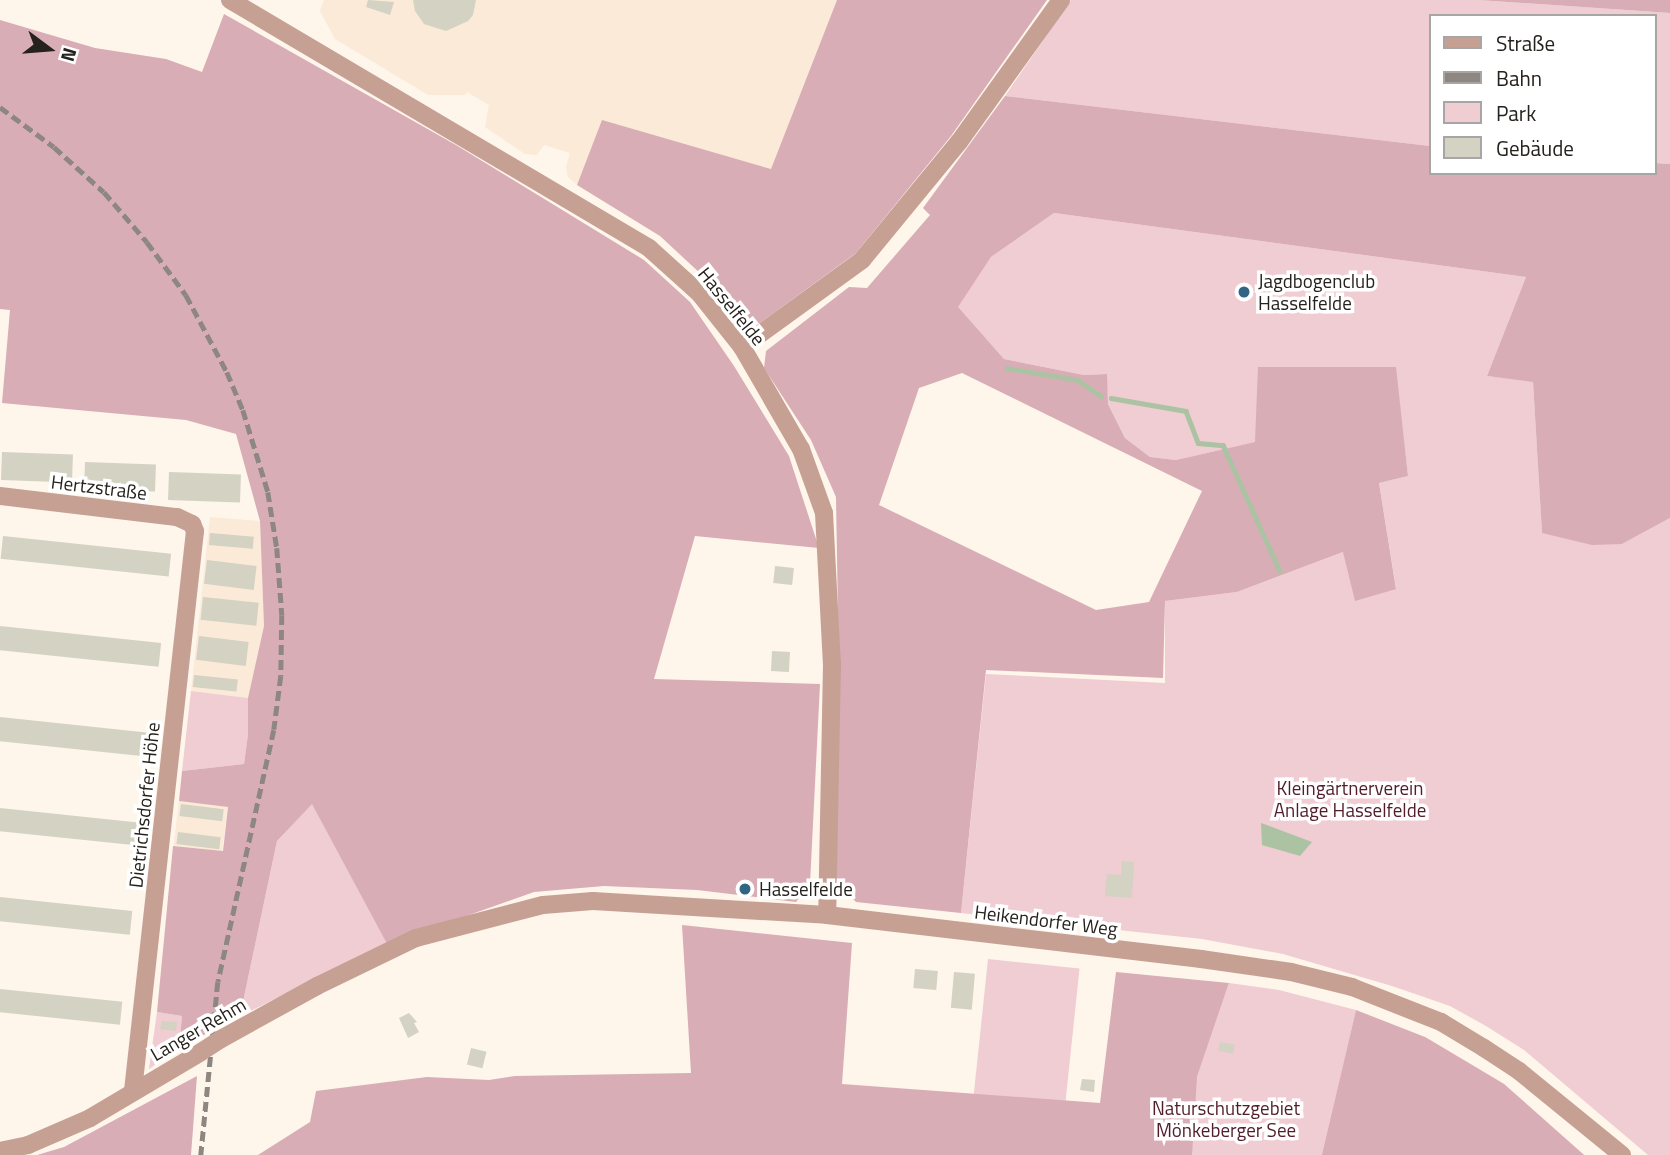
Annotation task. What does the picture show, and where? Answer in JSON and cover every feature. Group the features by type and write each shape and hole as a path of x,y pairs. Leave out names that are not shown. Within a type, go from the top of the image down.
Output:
{"street":[{"name":"Hasselfelde","path":"230,0 649,248 699,293 742,347 802,449 824,513 832,664 827,915"},
{"path":"742,347 862,260 959,142 1061,0"},
{"name":"Hertzstraße","path":"0,496 177,517 191,524"},
{"name":"Dietrichsdorfer Höhe","path":"133,1091 195,539 191,524"},
{"name":"Heikendorfer Weg","path":"416,939 543,905 593,901 827,915 1291,972 1352,987 1441,1022 1518,1071 1622,1155"},
{"name":"Langer Rehm","path":"0,1151 58,1133 317,986 416,939"}],"shaded area":[{"path":"324,0 837,0 771,169 602,121 577,185 568,177 566,167 570,153 544,145 537,155 525,154 485,127 489,105 467,92 465,95 428,95 335,39 320,11"},
{"path":"837,0 1047,0 951,136 856,253 760,323 739,320 716,288 660,236 577,185 602,120 771,169"},
{"path":"1478,0 1670,0 1670,13"},
{"path":"224,14 456,145 644,260 690,302 734,366 789,456 819,548 695,536 654,679 820,684 810,884 796,902 697,890 604,886 534,892 387,944 312,804 277,841 240,1016 179,1048 182,1016 157,1012 173,846 223,851 228,807 179,801 182,771 244,764 248,734 248,698 264,626 260,521 236,434 186,420 2,403 10,310 0,309 0,20 95,48 166,59 202,72"},
{"path":"1005,96 1428,146 1428,175 1656,175 1656,163 1670,164 1670,518 1622,544 1592,545 1542,533 1533,382 1487,376 1526,277 1054,213 991,257 958,307 1004,359 1084,375 1107,374 1108,404 1125,438 1150,457 1176,460 1255,442 1258,367 1396,367 1408,476 1379,483 1396,589 1355,601 1343,552 1237,592 1165,601 1163,678 986,670 961,913 856,902 835,880 839,674 836,497 811,440 764,368 766,351 849,287 867,288 930,215 923,208","holes":["962,373 1202,491 1149,602 1096,610 879,505 919,388"]},
{"path":"210,517 260,521 264,626 248,698 191,691"},
{"path":"179,801 228,807 222,852 174,846"},
{"path":"1261,823 1312,842 1300,856 1262,845"},
{"path":"682,925 852,943 842,1084 1100,1103 1116,972 1229,983 1197,1077 1192,1155 258,1155 310,1122 316,1091 427,1077 489,1080 515,1076 691,1073"},
{"name":"Naturschutzgebiet Mönkeberger See","path":"1356,1010 1425,1037 1504,1084 1584,1155 1322,1155"},
{"path":"197,1076 191,1155 37,1155 64,1147"}],"green space":[{"path":"1071,0 1478,0 1670,13 1670,164 1656,163 1656,14 1428,14 1428,146 1005,96"},
{"name":"Kleingärtnerverein Anlage Hasselfelde","path":"1054,213 1526,277 1487,376 1533,381 1542,533 1622,544 1670,518 1670,1155 1648,1155 1524,1050 1486,1026 1450,1006 1392,986 1283,954 1202,939 961,913 986,674 1165,683 1165,601 1237,592 1343,552 1396,588 1379,483 1408,476 1395,367 1256,442 1176,460 1150,457 1125,438 1108,404 1106,374 1084,375 1004,359 957,307 991,257"},
{"path":"191,691 248,698 248,734 244,764 182,771"},
{"path":"312,803 387,944 240,1016 277,841"},
{"path":"988,959 1079,969 1065,1104 974,1094"},
{"path":"1229,983 1279,990 1356,1010 1332,1114 1425,1037 1504,1084 1584,1155 786,1155 1096,1114 1197,1077"},
{"path":"157,1012 182,1016 179,1048 149,1069"}],"building":[{"path":"368,0 394,2 390,15 366,7"},
{"path":"413,0 476,0 473,15 468,21 446,31 424,24 415,11"},
{"path":"2,452 73,454 72,482 1,480"},
{"path":"85,462 156,464 155,491 84,489"},
{"path":"169,472 241,475 240,502 168,500"},
{"path":"210,533 254,537 253,549 209,545"},
{"path":"3,536 171,554 169,577 1,559"},
{"path":"207,560 257,566 254,590 204,584"},
{"path":"775,566 794,568 792,585 773,583"},
{"path":"203,597 259,603 256,626 201,620"},
{"path":"0,626 161,643 159,667 0,650"},
{"path":"199,636 249,642 246,666 196,660"},
{"path":"772,651 790,652 789,672 771,671"},
{"path":"194,675 238,680 237,692 193,687"},
{"path":"0,717 151,733 149,757 0,741"},
{"path":"181,804 224,809 222,821 180,816"},
{"path":"0,808 140,823 138,846 0,831"},
{"path":"178,832 221,837 219,849 177,844"},
{"path":"1122,861 1134,862 1132,898 1105,896 1107,874 1121,875"},
{"path":"0,897 132,911 130,935 0,921"},
{"path":"915,969 938,971 936,990 913,988"},
{"path":"954,972 975,974 972,1010 951,1008"},
{"path":"0,989 122,1002 120,1025 0,1012"},
{"path":"409,1013 417,1022 414,1023 419,1032 408,1038 399,1018"},
{"path":"162,1021 177,1022 176,1031 160,1029"},
{"path":"1220,1042 1235,1045 1233,1054 1218,1051"},
{"path":"471,1048 487,1052 482,1068 467,1064"},
{"path":"1082,1079 1095,1080 1094,1092 1080,1090"}],"waterway":[{"path":"1007,368 1078,380 1101,396"},
{"path":"1111,398 1186,411 1198,443 1223,445 1280,571"}],"railway":[{"path":"0,107 54,147 104,192 147,242 186,295 227,372 243,410 268,492 277,548 282,615 281,676 274,730 218,982 201,1155"}],"place":[{"name":"Jagdbogenclub Hasselfelde","path":"1244,292"},
{"name":"Hasselfelde","path":"745,889"}]}
